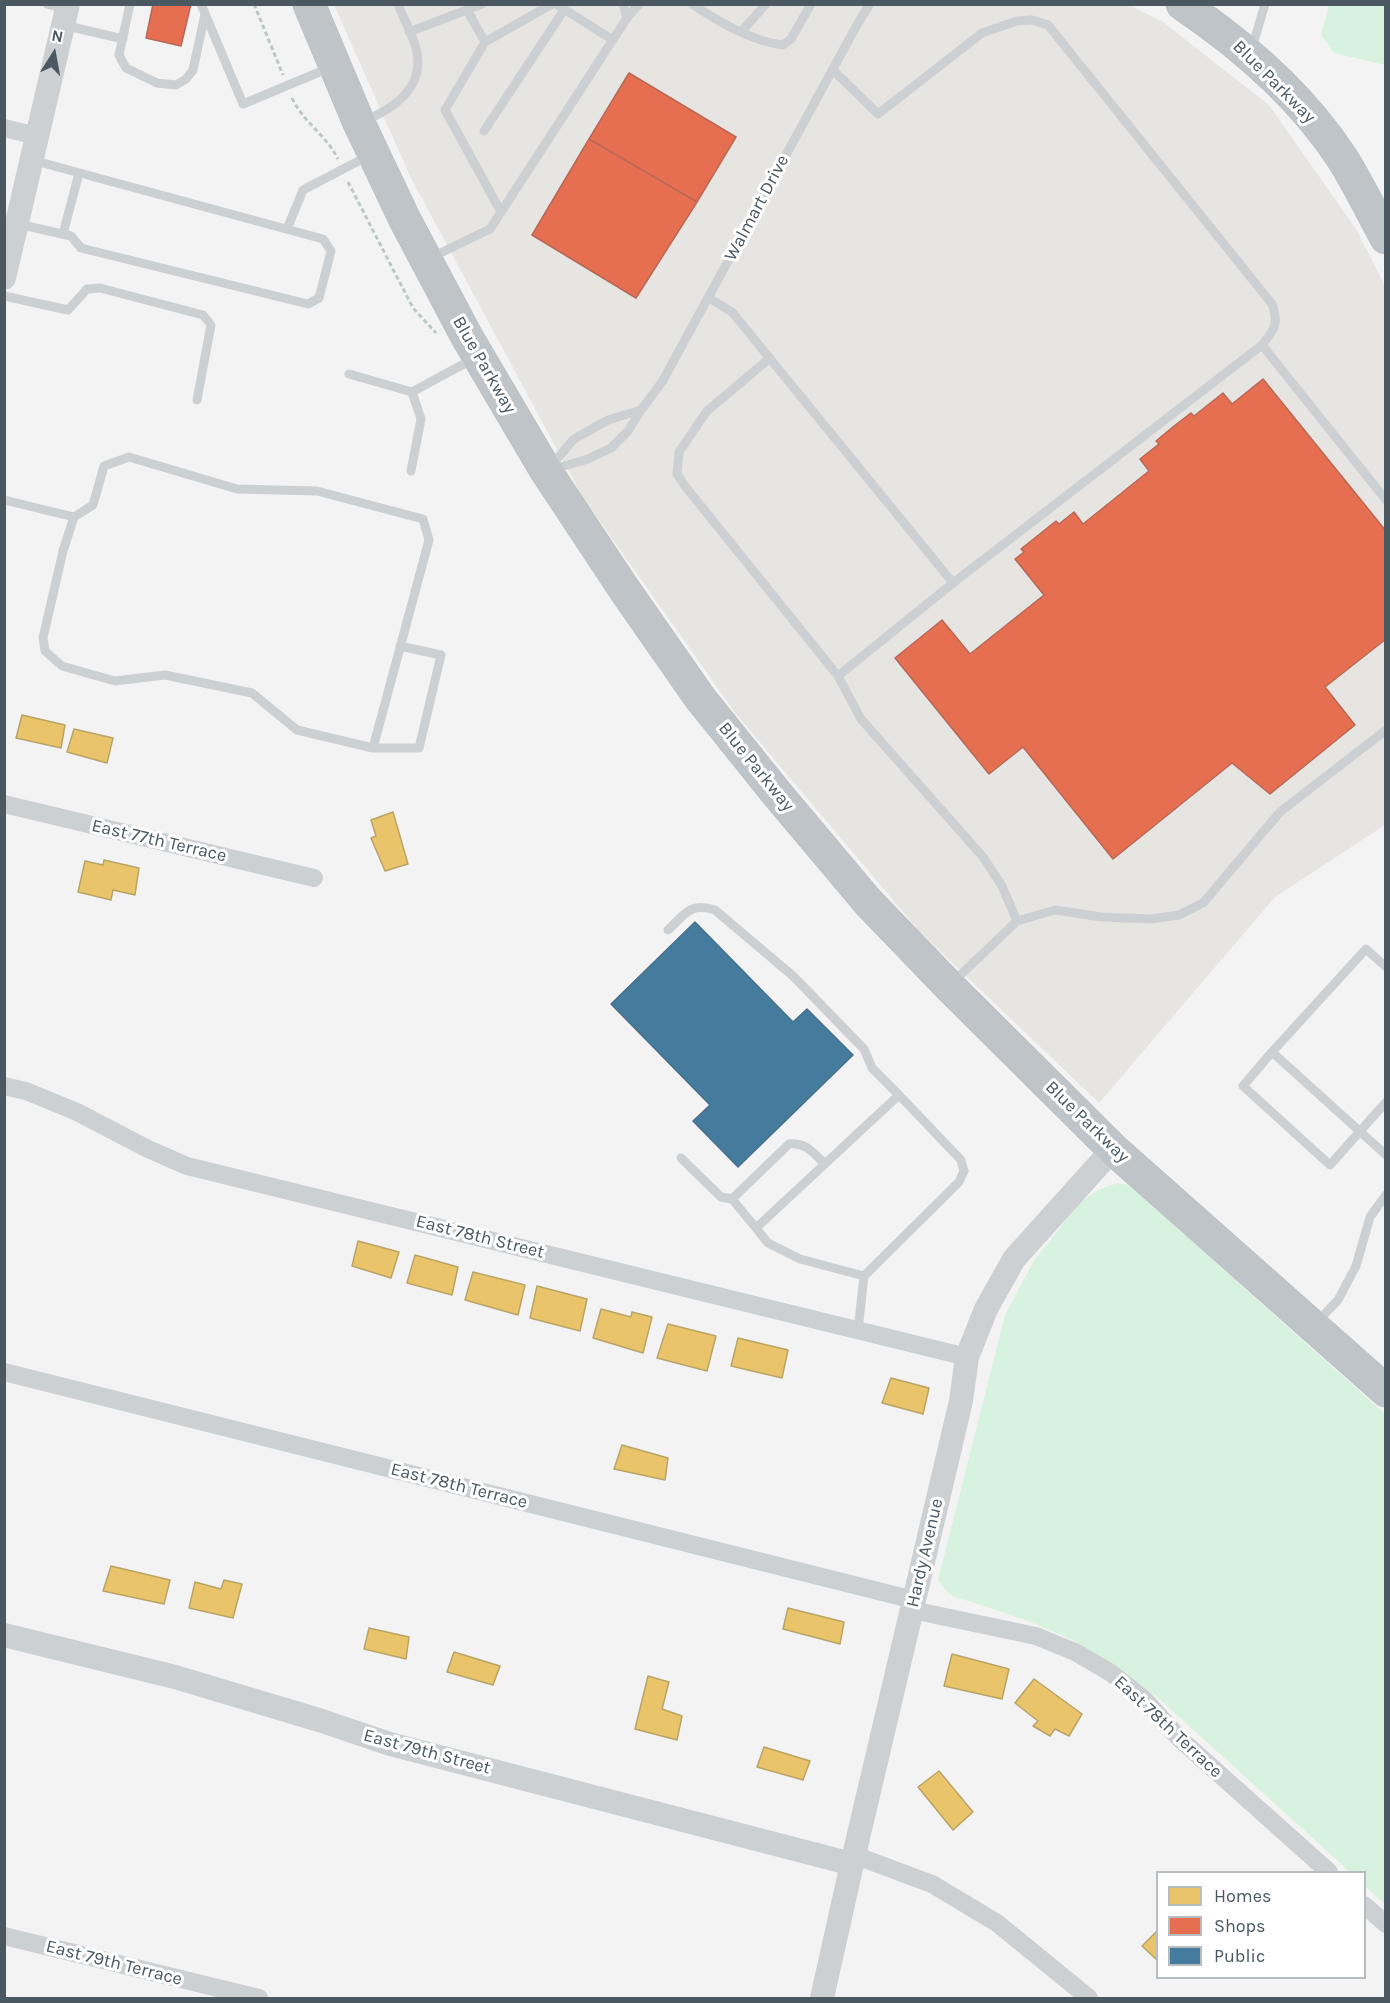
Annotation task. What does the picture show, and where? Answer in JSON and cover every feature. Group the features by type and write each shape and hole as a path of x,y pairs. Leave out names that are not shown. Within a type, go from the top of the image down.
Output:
{"highway":[{"name":"Blue Parkway","path":"309,4 359,123 478,356 546,471 624,589 707,707 868,902 949,986 1113,1149 1386,1390"},
{"name":"Blue Parkway","path":"1182,4 1250,55 1314,120 1342,158 1386,238"}],"street":[{"path":"4,278 32,160 61,11"},
{"path":"4,128 37,136"},
{"name":"East 77th Terrace","path":"4,804 314,878"},
{"name":"East 78th Street","path":"4,1086 26,1091 77,1112 148,1149 187,1166 967,1357"},
{"name":"Hardy Avenue","path":"822,1998 961,1401 967,1357 986,1309 1014,1259 1113,1149"},
{"name":"East 78th Terrace","path":"4,1372 1036,1636 1075,1652 1111,1673 1144,1699 1179,1738 1328,1871"},
{"name":"East 79th Street","path":"4,1635 175,1677 390,1744 853,1859 932,1884 997,1923 1089,1998"},
{"path":"1366,1906 1386,1924"},
{"name":"East 79th Terrace","path":"4,1936 259,1998"}],"lane":[{"path":"130,4 119,55 126,68 157,83 176,85 186,79 193,70 203,9"},
{"path":"359,123 386,112 410,89 417,65 416,48 398,4"},
{"path":"409,33 482,4"},
{"path":"624,4 627,18"},
{"path":"427,260 490,229 627,18 639,4"},
{"path":"742,31 766,4"},
{"path":"696,5 713,18 765,41 783,45 790,39 811,4"},
{"name":"Walmart Drive","path":"546,471 588,459 611,448 628,431 662,381 870,4"},
{"path":"1250,55 1265,4"},
{"path":"557,6 613,40"},
{"path":"501,212 445,110 485,42 557,6"},
{"path":"484,131 557,6"},
{"path":"203,9 243,104 335,66"},
{"path":"467,10 485,42"},
{"path":"61,11 123,39"},
{"path":"833,70 878,114 982,33 1017,21 1032,20 1048,25 1272,304 1277,317 1274,330 1262,345 953,583 838,676"},
{"path":"287,229 303,190 374,153"},
{"path":"17,224 71,236 81,248 308,304 319,298 331,251 323,239 32,160"},
{"path":"63,234 79,173"},
{"path":"4,296 68,310 87,289 100,288 203,315 211,325 197,400"},
{"path":"709,298 732,312 953,583"},
{"path":"1262,345 1386,500"},
{"path":"350,374 412,392 478,356"},
{"path":"770,358 707,411 679,452 677,474 838,676 861,719 983,857 1002,886 1017,921"},
{"path":"411,471 421,419 412,392"},
{"path":"546,471 574,440 608,420 641,410"},
{"path":"374,748 400,646 429,540 423,519 317,491 237,489 129,457 104,465 93,505 74,517 63,551 43,638 45,651 62,666 115,681 165,675 252,693 297,730 374,748 419,748 441,655 400,646"},
{"path":"4,500 74,517"},
{"path":"949,986 1017,921 1055,910 1101,917 1151,919 1179,915 1203,903 1280,812 1386,730"},
{"path":"668,930 691,908 702,906 715,910 793,976 864,1049 872,1068 961,1160 964,1171 959,1182 864,1276 858,1330"},
{"path":"1386,967 1366,949 1243,1086 1330,1165 1386,1102"},
{"path":"1272,1052 1386,1155"},
{"path":"756,1228 899,1095"},
{"path":"732,1199 789,1144 805,1145 825,1164"},
{"path":"681,1158 722,1197 732,1199 768,1243 800,1259 864,1276"},
{"path":"1313,1326 1338,1300 1356,1266 1370,1217 1386,1195"}],"path":[{"path":"254,4 282,74"},
{"path":"292,99 303,117 328,141 336,154"},
{"path":"349,184 412,308 441,339"}],"shaded area":[{"path":"334,5 1129,5 1163,22 1269,105 1356,229 1385,286 1385,825 1275,897 1099,1103 920,932 736,714 582,496 411,178"}],"green space":[{"path":"1329,5 1385,5 1385,65 1334,53 1321,35"},
{"path":"1118,1183 1129,1185 1385,1414 1385,1905 1366,1887 1366,1871 1349,1871 1156,1696 1073,1640 1028,1621 954,1597 938,1580 1005,1315 1033,1262 1080,1202 1100,1189"}],"building: Homes":[{"path":"22,715 65,725 61,748 16,738"},
{"path":"74,729 113,738 107,763 67,752"},
{"path":"393,812 408,864 385,871 371,838 376,836 371,820"},
{"path":"104,860 139,868 135,895 113,890 111,900 78,892 85,861 103,865"},
{"path":"358,1241 399,1252 391,1278 352,1266"},
{"path":"415,1255 458,1267 452,1295 407,1283"},
{"path":"473,1272 525,1285 518,1315 465,1300"},
{"path":"537,1286 587,1299 580,1331 530,1318"},
{"path":"601,1309 631,1317 632,1312 652,1317 643,1353 593,1338"},
{"path":"668,1324 716,1336 707,1371 657,1358"},
{"path":"738,1338 788,1350 782,1378 731,1366"},
{"path":"891,1378 929,1388 923,1414 882,1403"},
{"path":"622,1445 668,1458 665,1480 614,1469"},
{"path":"111,1566 170,1580 164,1604 103,1591"},
{"path":"224,1580 242,1584 233,1618 189,1608 195,1582 221,1589"},
{"path":"788,1608 844,1622 840,1644 783,1629"},
{"path":"369,1628 409,1637 406,1659 364,1649"},
{"path":"454,1652 500,1666 493,1685 447,1672"},
{"path":"952,1654 1009,1669 1002,1699 944,1686"},
{"path":"648,1676 669,1682 662,1709 682,1716 677,1740 635,1729"},
{"path":"1034,1679 1082,1714 1069,1736 1055,1729 1050,1736 1033,1726 1038,1721 1015,1703"},
{"path":"764,1747 810,1761 803,1780 757,1767"},
{"path":"939,1771 973,1812 953,1830 918,1787"},
{"path":"1156,1932 1156,1959 1142,1946"}],"building: Shops":[{"path":"153,4 191,4 181,46 146,38"},
{"path":"629,73 736,137 697,202 589,139"},
{"path":"589,139 697,202 636,298 532,235"},
{"path":"1263,379 1386,531 1386,639 1325,687 1355,725 1270,794 1232,763 1113,859 1023,747 989,774 895,658 942,620 970,654 1044,595 1015,559 1024,552 1021,549 1056,521 1059,524 1074,512 1083,524 1149,471 1140,459 1159,444 1156,441 1174,426 1191,413 1194,416 1223,393 1232,404"}],"building: Public":[{"path":"695,922 793,1022 807,1009 853,1055 738,1167 693,1121 710,1105 611,1004"}]}
